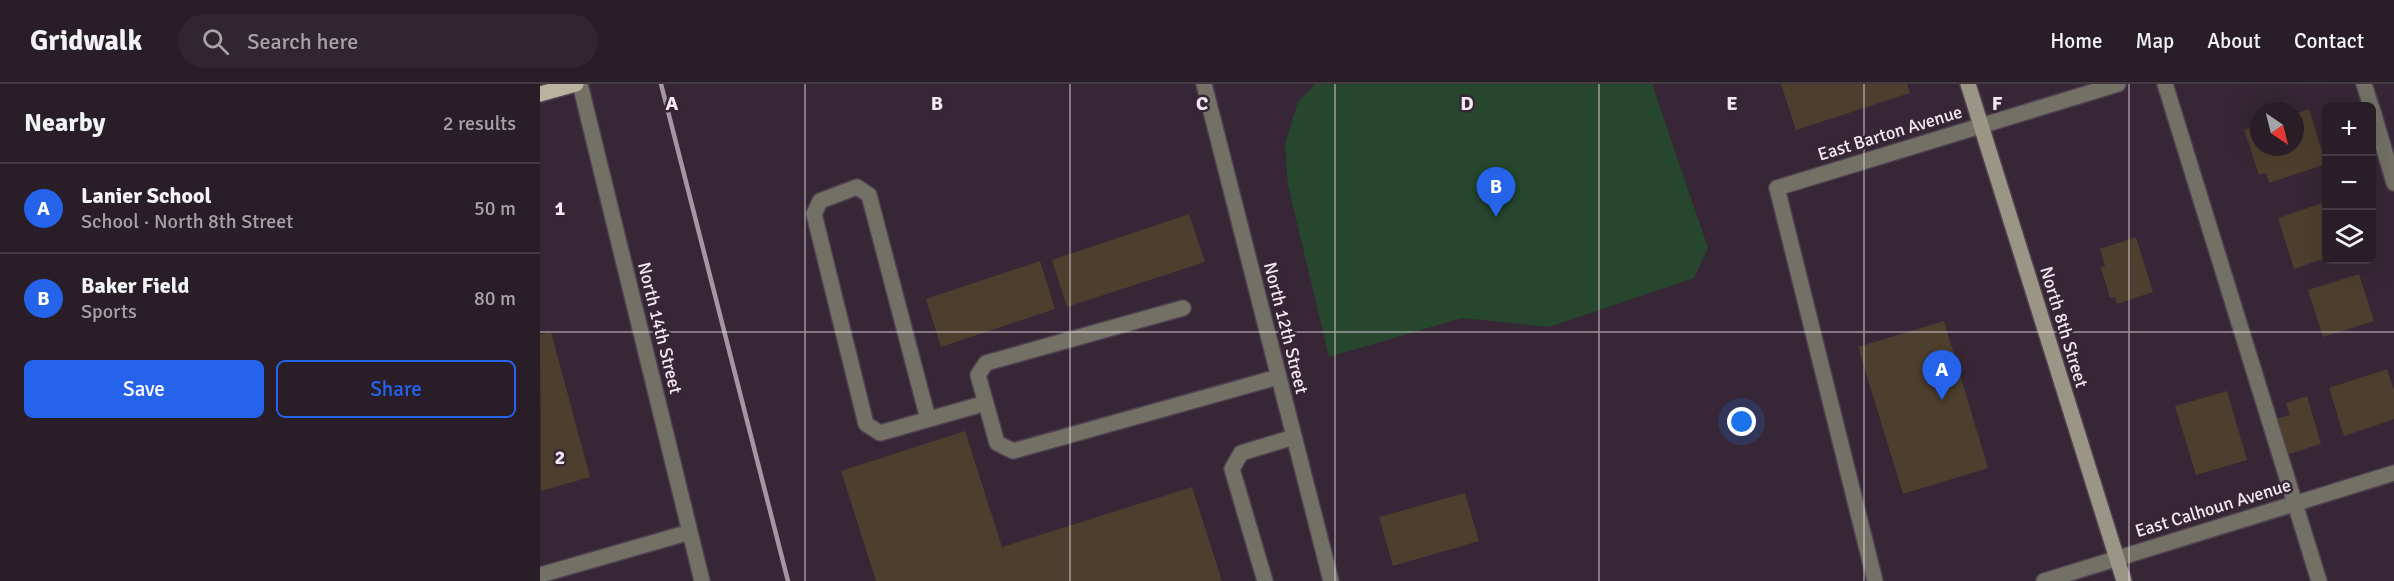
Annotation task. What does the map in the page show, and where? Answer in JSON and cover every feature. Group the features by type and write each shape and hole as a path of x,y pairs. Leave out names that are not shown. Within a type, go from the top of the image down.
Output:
{"main road":[{"path":"540,94 578,84"}],"street":[{"name":"North 14th Street","path":"578,84 702,581"},
{"name":"North 12th Street","path":"1204,84 1331,581"},
{"name":"North 8th Street","path":"1968,84 2124,581"},
{"name":"East Barton Avenue","path":"1875,581 1777,188 2118,84"},
{"path":"2165,84 2319,581"},
{"path":"2364,84 2369,102"},
{"path":"2376,124 2394,183"},
{"path":"928,419 869,195 856,187 820,201 814,214 866,424 880,433 986,403"},
{"path":"1183,308 986,363 978,375 997,443 1013,451 1278,376"},
{"path":"1265,581 1232,469 1241,453 1294,437"},
{"name":"East Calhoun Avenue","path":"2044,581 2394,472"},
{"path":"540,575 690,532"}],"green space":[{"path":"1315,84 1652,84 1708,248 1694,278 1549,327 1462,318 1329,357 1288,185 1285,144 1298,102"}],"building":[{"path":"1781,84 1907,84 1910,93 1796,130"},
{"path":"2309,109 2322,151 2322,165 2269,183 2266,173 2259,175 2253,156 2304,156 2304,111"},
{"path":"2250,128 2250,148 2244,130"},
{"path":"2322,203 2322,259 2294,269 2278,218"},
{"path":"1189,214 1205,262 1067,307 1052,260"},
{"path":"2136,237 2153,292 2117,304 2115,297 2110,298 2101,268 2105,266 2100,249"},
{"path":"1040,261 1055,309 941,347 926,299"},
{"path":"2359,274 2374,321 2323,337 2308,290"},
{"path":"1944,321 1988,468 1903,494 1858,347"},
{"path":"551,332 590,477 541,491 540,335"},
{"path":"2387,369 2394,390 2394,419 2344,436 2329,388"},
{"path":"2227,391 2247,460 2196,475 2175,406"},
{"path":"2307,396 2321,444 2286,455 2276,419 2290,415 2286,403"},
{"path":"965,431 1002,547 1192,487 1222,581 876,581 841,471"},
{"path":"1465,493 1479,541 1393,566 1379,517"}],"railway":[{"path":"661,84 788,581"}],"place":[{"name":"Baker Field","path":"1496,217"},
{"name":"Lanier School","path":"1942,400"}]}
